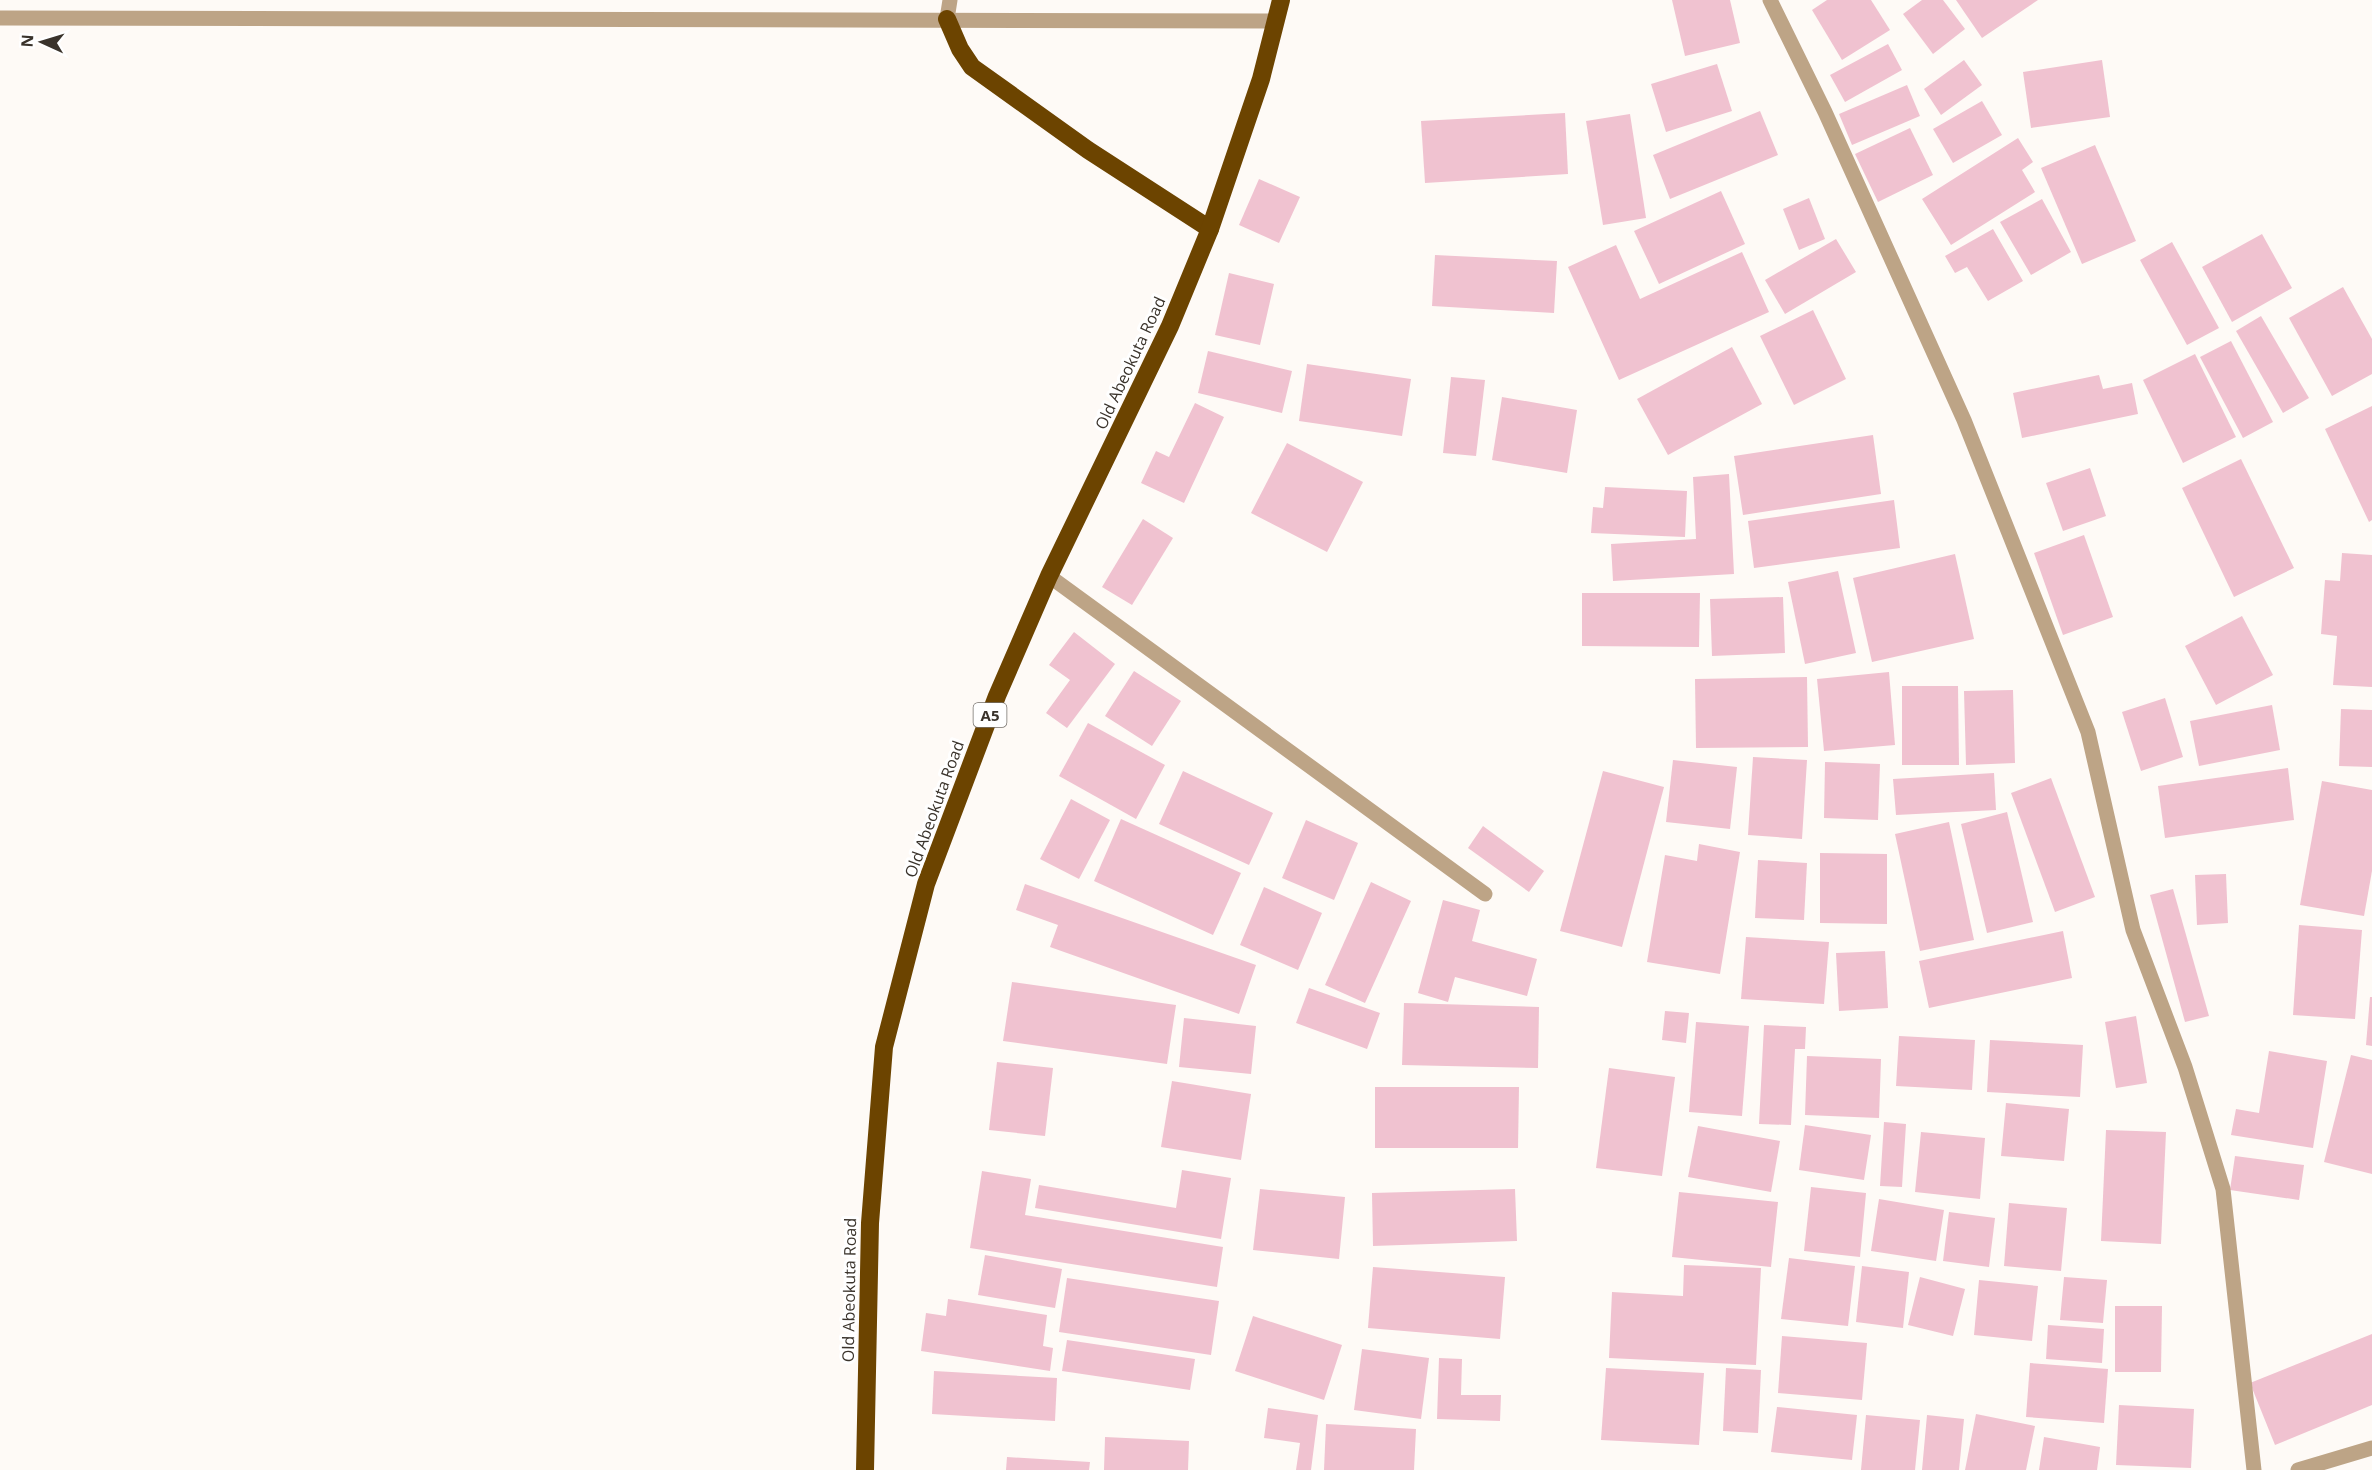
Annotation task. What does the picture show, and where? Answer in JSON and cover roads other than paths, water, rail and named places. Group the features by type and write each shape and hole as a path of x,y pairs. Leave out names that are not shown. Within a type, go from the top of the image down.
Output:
{"highway":[{"name":"Old Abeokuta Road","path":"865,1470 870,1223 884,1047 926,884 997,696 1049,576 1170,326 1210,230 1261,78 1281,0"},
{"path":"947,19 960,49 972,67 1088,150 1210,230"}],"street":[{"path":"947,19 950,0"},
{"path":"1770,0 1825,112 1964,420 2088,732 2133,930 2185,1067 2223,1189 2254,1470"},
{"path":"0,18 1275,21"},
{"path":"1049,576 1485,894"},
{"path":"2298,1470 2372,1448"}]}
